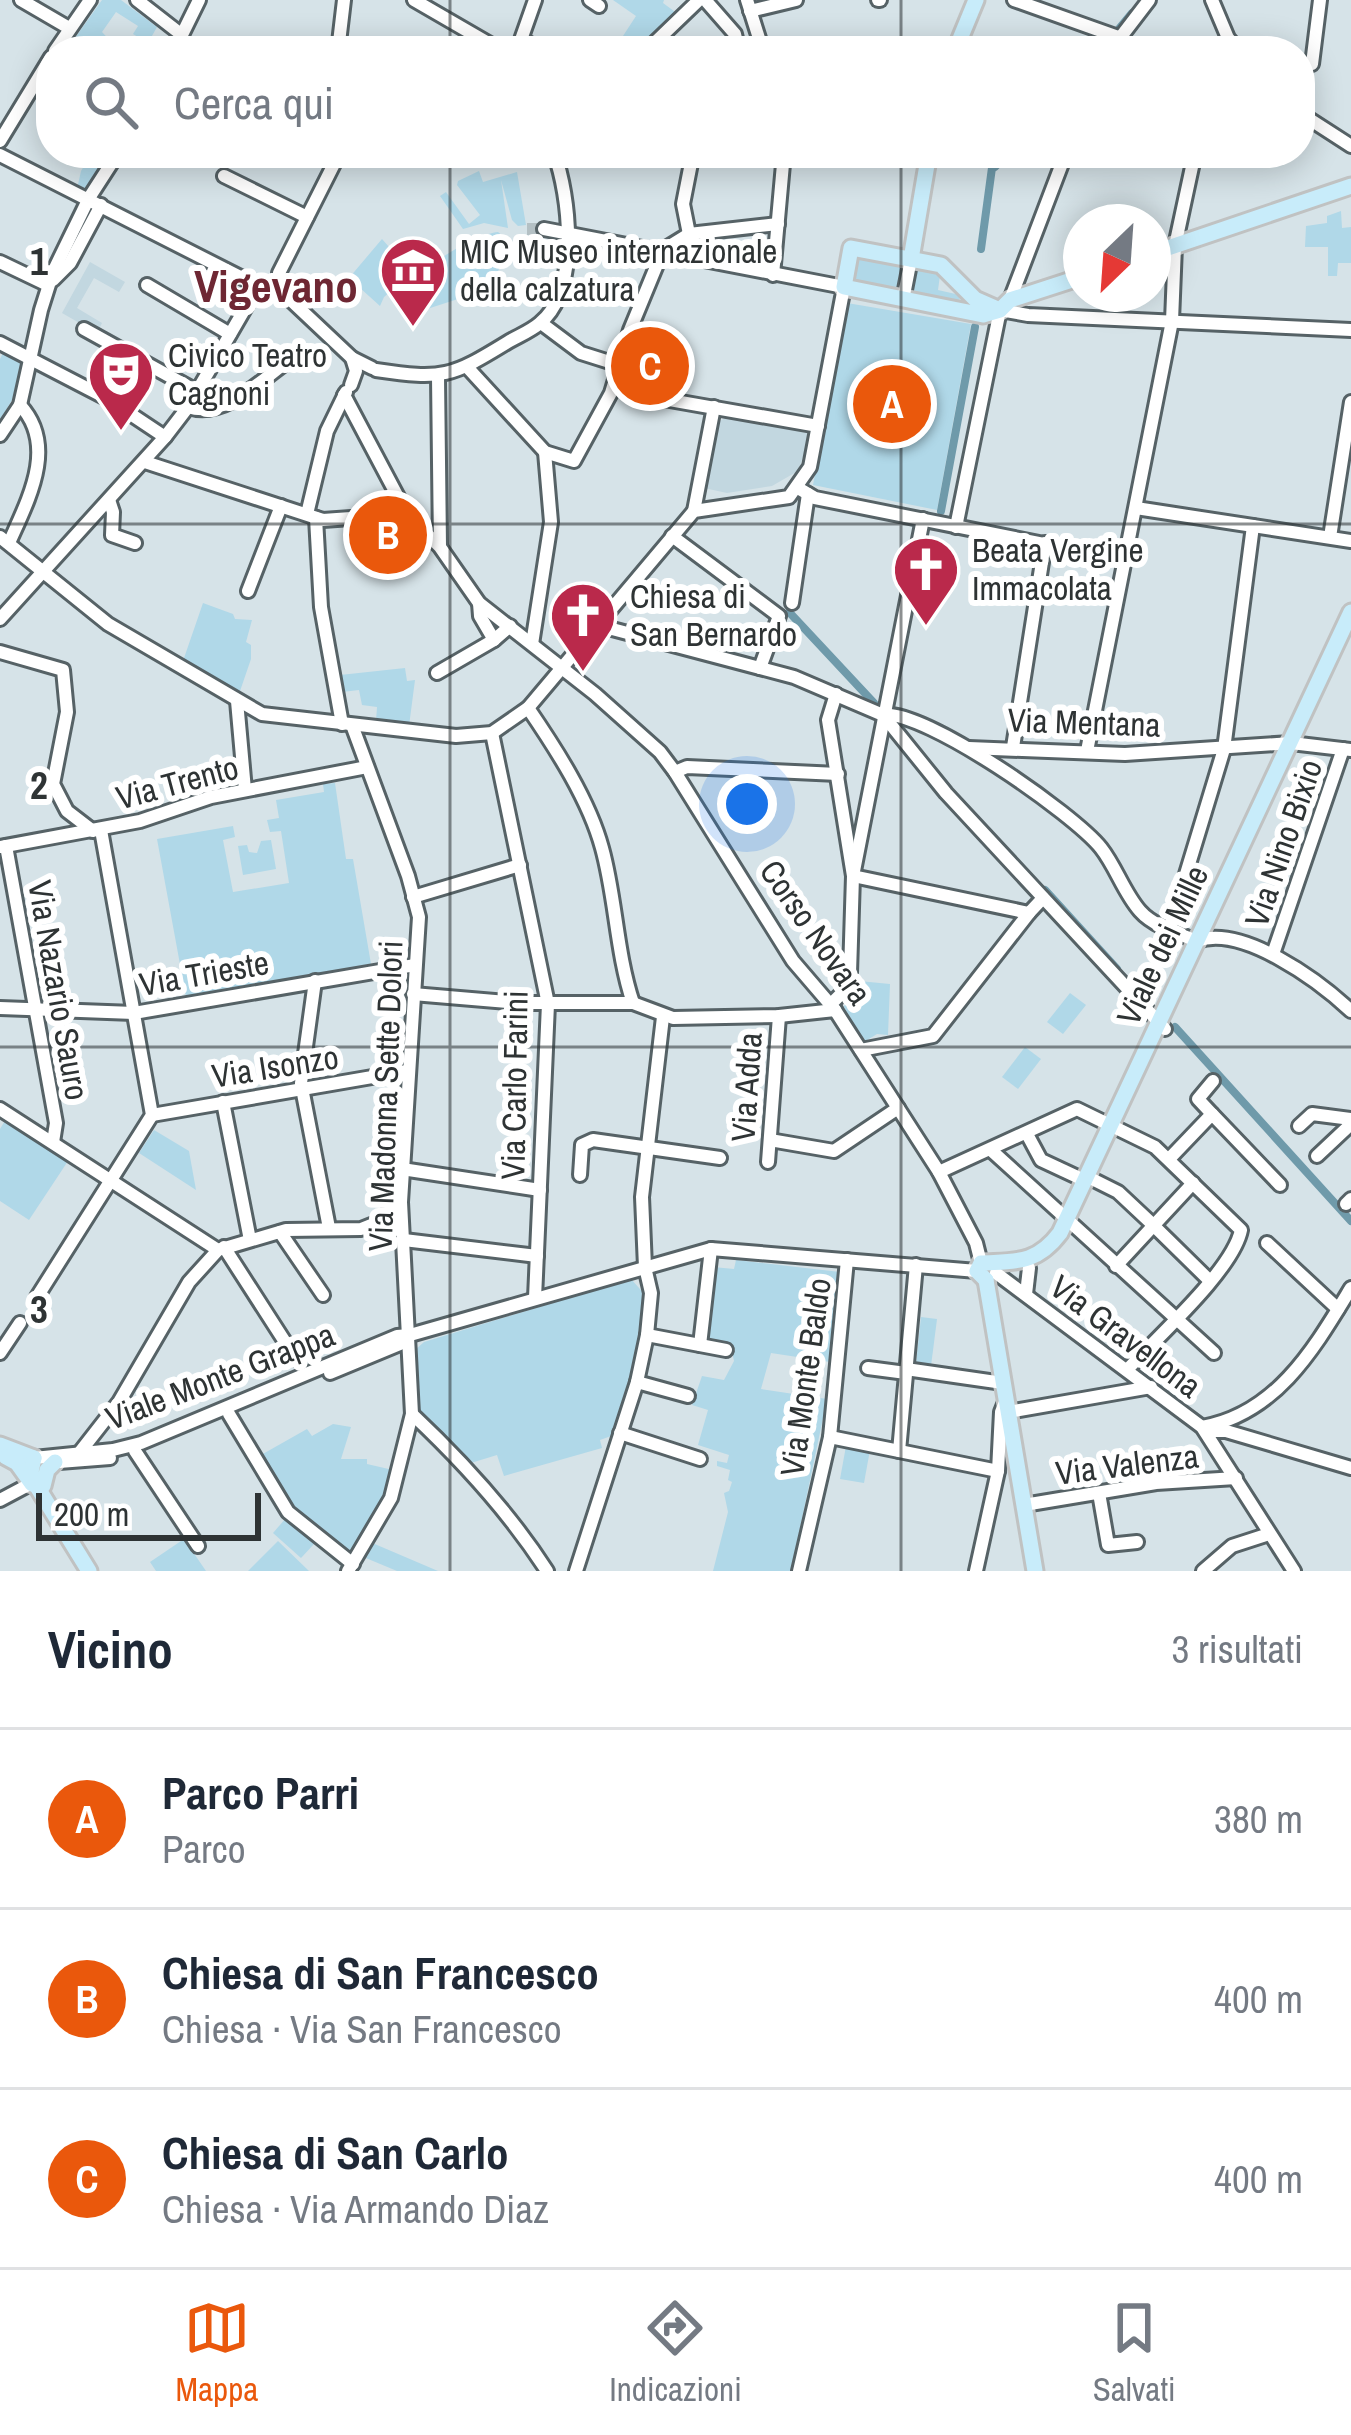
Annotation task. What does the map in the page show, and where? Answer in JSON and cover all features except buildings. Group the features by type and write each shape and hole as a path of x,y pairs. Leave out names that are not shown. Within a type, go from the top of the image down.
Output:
{"main road":[{"path":"961,36 976,0"},
{"path":"911,259 926,168"},
{"path":"1171,247 1351,186"},
{"path":"1005,305 967,292 941,265 850,248 844,287 983,315 1063,284"},
{"path":"959,310 967,292"},
{"name":"Viale dei Mille","path":"1295,743 1351,612"},
{"name":"Viale dei Mille","path":"1029,1268 1057,1250 1351,632"},
{"name":"Viale dei Mille","path":"988,1270 1038,1255 1069,1224"},
{"path":"988,1270 1014,1273 1029,1268"},
{"name":"Corso Novara","path":"988,1270 1035,1571"},
{"path":"2,1452 34,1458 43,1493"},
{"path":"2,1452 43,1493 89,1571"},
{"path":"43,1493 47,1470 56,1462"}],"street":[{"path":"21,0 69,28"},
{"path":"64,36 90,0"},
{"path":"137,0 182,34 200,0"},
{"path":"340,36 344,0"},
{"path":"414,0 476,36"},
{"path":"523,36 536,0"},
{"path":"758,36 748,6 796,0"},
{"path":"1014,0 1115,36"},
{"path":"1119,36 1149,0"},
{"path":"1211,0 1223,36"},
{"path":"1315,40 1320,0"},
{"path":"667,36 703,1 735,36"},
{"path":"0,141 36,82"},
{"path":"1315,123 1351,146"},
{"path":"0,155 257,289 282,292"},
{"path":"0,435 20,404 48,285 111,168"},
{"path":"332,168 284,263 278,280 282,292 352,358 356,370 347,391 410,517 440,547 479,603 480,616 494,640"},
{"path":"352,358 374,369 438,377 468,368 541,323 558,293 572,233 558,168"},
{"path":"689,168 683,204 689,232"},
{"path":"773,275 783,168"},
{"path":"956,527 1005,305 1060,168"},
{"path":"1088,752 1172,321 1175,246 1192,168"},
{"path":"224,176 308,217"},
{"path":"468,368 545,452 574,461 617,372 661,254 689,232 778,224"},
{"path":"544,230 844,287 810,467 799,493 792,603"},
{"path":"903,300 911,259"},
{"path":"0,262 48,285"},
{"path":"147,285 230,334"},
{"path":"0,620 166,437 198,392 257,289"},
{"path":"1005,305 1028,315 1351,330"},
{"path":"541,323 648,395 818,426"},
{"path":"84,328 198,392"},
{"path":"0,343 108,399 166,437"},
{"path":"188,407 222,410 298,354"},
{"path":"438,377 440,547"},
{"name":"Via Madonna Sette Dolori","path":"347,391 327,431 312,516 321,607 347,725 367,767 419,917 401,1202 412,1414 391,1498 350,1569"},
{"path":"1330,537 1351,402"},
{"path":"20,404 30,418 39,465 5,540 120,632 269,717 456,736 493,734 529,708 694,511 714,407"},
{"path":"532,644 551,522 545,452"},
{"path":"145,461 312,516 410,517"},
{"path":"694,511 799,493 1124,560"},
{"path":"109,500 112,536 135,543"},
{"path":"248,591 281,506"},
{"path":"1136,508 1351,541"},
{"path":"413,994 548,1004 632,1003 663,1017 778,1016 832,1007 850,974 853,876 923,519"},
{"path":"1169,930 1224,748 1253,526"},
{"path":"672,536 779,616 760,668"},
{"path":"1013,747 1045,543"},
{"name":"Corso Novara","path":"479,603 629,724 675,772 793,961 832,1007 939,1172 988,1270"},
{"name":"Via Mentana","path":"596,625 794,677 884,715 897,713 969,748 1125,754 1295,743 1347,750"},
{"path":"437,673 510,626"},
{"path":"0,652 63,670 67,712 53,784 67,811 97,830 152,1115 37,1297"},
{"path":"836,694 828,720 853,876"},
{"path":"237,701 245,790"},
{"path":"529,708 602,846 632,1003"},
{"path":"884,715 946,793 1164,1022"},
{"name":"Via Carlo Farini","path":"493,734 548,1004 535,1298"},
{"path":"969,748 1072,821 1101,848 1142,915 1169,930 1273,954 1351,1011"},
{"name":"Via Nino Bixio","path":"1273,954 1347,750"},
{"path":"675,772 687,766 838,774"},
{"name":"Via Trento","path":"3,847 97,830 245,790 367,767"},
{"name":"Via Nazario Sauro","path":"3,847 56,1123 53,1142"},
{"path":"413,897 520,866"},
{"path":"853,876 1029,913"},
{"path":"861,1050 933,1036 1043,898"},
{"name":"Via Trieste","path":"0,1009 134,1013 415,965"},
{"path":"315,982 303,1090 329,1228"},
{"name":"Via Adda","path":"768,1162 778,1016"},
{"path":"576,1571 637,1382 647,1335 651,1293 642,1197 663,1017"},
{"name":"Via Isonzo","path":"152,1115 406,1071"},
{"path":"1213,1081 1198,1099 1280,1185"},
{"path":"223,1102 250,1240"},
{"path":"770,1140 834,1151 898,1108"},
{"path":"0,1109 221,1248 296,1359"},
{"path":"939,1172 1077,1109 1155,1147 1240,1230 1239,1240 1210,1281 1127,1370"},
{"path":"1169,1159 1213,1114"},
{"path":"1299,1126 1312,1114 1351,1121"},
{"path":"1317,1156 1351,1121"},
{"path":"1027,1134 1041,1160 1118,1192 1210,1281"},
{"path":"580,1175 582,1145 593,1140 720,1158"},
{"path":"992,1151 1214,1353"},
{"path":"402,1169 540,1190"},
{"path":"1116,1266 1193,1183"},
{"path":"80,1453 119,1402 190,1282 221,1248 280,1232 361,1229 401,1202"},
{"path":"280,1232 323,1295"},
{"path":"404,1240 537,1256"},
{"path":"1267,1243 1338,1309"},
{"path":"700,1345 711,1249"},
{"name":"Viale Monte Grappa","path":"34,1458 141,1443 397,1336 711,1249 988,1270"},
{"name":"Via Monte Baldo","path":"799,1571 830,1437 848,1260"},
{"path":"899,1451 916,1264"},
{"path":"1026,1294 1029,1268"},
{"name":"Via Gravellona","path":"988,1270 1204,1430 1294,1571"},
{"path":"1204,1430 1229,1420 1299,1370 1351,1288"},
{"path":"0,1353 20,1323"},
{"name":"Viale Monte Grappa","path":"34,1458 56,1462 135,1451 400,1344 410,1335"},
{"path":"647,1335 726,1350"},
{"path":"868,1369 906,1371 1006,1398 1151,1387"},
{"path":"637,1382 688,1396"},
{"path":"976,1571 998,1471 1006,1398"},
{"name":"Viale Monte Grappa","path":"229,1414 288,1512 350,1569"},
{"path":"412,1414 510,1517 547,1571"},
{"path":"1204,1430 1226,1431 1351,1468"},
{"path":"620,1433 700,1459"},
{"path":"830,1437 998,1471"},
{"path":"135,1451 198,1546"},
{"name":"Via Valenza","path":"1024,1505 1156,1484 1236,1478"},
{"path":"0,1500 43,1493"},
{"path":"1100,1493 1108,1545 1137,1542"},
{"path":"1204,1571 1232,1546 1269,1534"}],"shaded area":[{"path":"102,0 121,0 157,27 152,36 136,36 133,34 138,26 116,12 102,32 106,36 76,36"},
{"path":"613,0 664,0 678,14 655,36 623,36 636,16"},
{"path":"101,168 86,192 77,189 81,171"},
{"path":"479,171 483,182 517,172 526,225 518,226 512,220 501,180 508,228 484,223 463,229 440,196 446,192 469,224 480,215 457,185"},
{"path":"1341,211 1342,228 1351,227 1351,263 1338,263 1337,276 1328,276 1328,247 1305,247 1306,226 1327,223 1327,216"},
{"path":"498,232 509,241 492,288 424,310 399,303 412,282 440,259 472,240"},
{"path":"382,239 412,273 380,306 349,278"},
{"path":"853,252 941,268 938,290 960,295 959,307 849,285"},
{"path":"90,262 125,282 119,292 94,278 77,308 102,323 97,333 62,313"},
{"path":"847,303 971,324 937,510 813,485"},
{"path":"3,353 22,362 12,400 0,420 0,359"},
{"path":"728,416 811,433 798,471 772,486 727,493 704,488 717,423"},
{"path":"203,603 235,619 252,620 246,642 251,645 251,659 239,694 183,661"},
{"path":"405,668 407,681 415,680 409,726 376,721 377,707 362,705 359,690 342,692 340,675"},
{"path":"335,783 346,859 353,859 371,964 186,997 157,839 233,826 235,837 223,840 233,892 289,883 281,831 270,832 267,820 279,818 276,800 324,792 323,784"},
{"path":"271,840 276,869 243,875 238,846 247,845 249,852 257,853 261,841"},
{"path":"859,981 890,984 888,1035 877,1034 864,1042 844,1011"},
{"path":"1070,993 1086,1005 1063,1034 1047,1022"},
{"path":"1025,1047 1041,1059 1018,1089 1002,1077"},
{"path":"6,1119 68,1161 29,1220 0,1201 0,1129"},
{"path":"154,1130 189,1151 196,1190 139,1153"},
{"path":"736,1260 840,1272 830,1362 771,1353 761,1389 827,1399 791,1571 713,1571 728,1512 724,1493 732,1482 728,1480 730,1470 717,1466 717,1461 727,1463 729,1455 698,1445 708,1410 692,1405 702,1376 724,1380 734,1361 731,1347 703,1343 713,1267 734,1269"},
{"path":"631,1279 648,1298 642,1338 614,1435 600,1440 602,1448 504,1476 497,1455 471,1463 420,1419 415,1350 424,1342"},
{"path":"921,1317 937,1319 931,1366 916,1364"},
{"path":"333,1424 351,1427 341,1459 367,1459 367,1464 393,1470 385,1496 351,1555 288,1507 261,1455 307,1429 312,1436"},
{"path":"846,1446 870,1450 864,1483 840,1479"},
{"path":"286,1518 314,1544 301,1558 273,1533"},
{"path":"184,1539 206,1571 156,1571 150,1562"},
{"path":"278,1541 309,1571 248,1571"},
{"path":"370,1542 438,1571 397,1571 361,1556"}],"waterway":[{"path":"1118,30 1132,13"},
{"path":"981,249 992,168"},
{"path":"941,511 975,327"},
{"path":"789,612 874,703"},
{"path":"1045,890 1117,969"},
{"path":"1175,1027 1351,1221"}],"tunnel":[{"path":"527,229 544,229"}],"place":[{"name":"MIC Museo internazionale della calzatura","path":"413,329"},
{"name":"Chiesa di San Carlo","path":"650,366"},
{"name":"Parco Parri","path":"892,404"},
{"name":"Civico Teatro Cagnoni","path":"121,433"},
{"name":"Chiesa di San Francesco","path":"388,535"},
{"name":"Beata Vergine Immacolata","path":"926,628"},
{"name":"Chiesa di San Bernardo","path":"583,674"}],"district":[{"name":"Vigevano","path":"276,285"}]}
